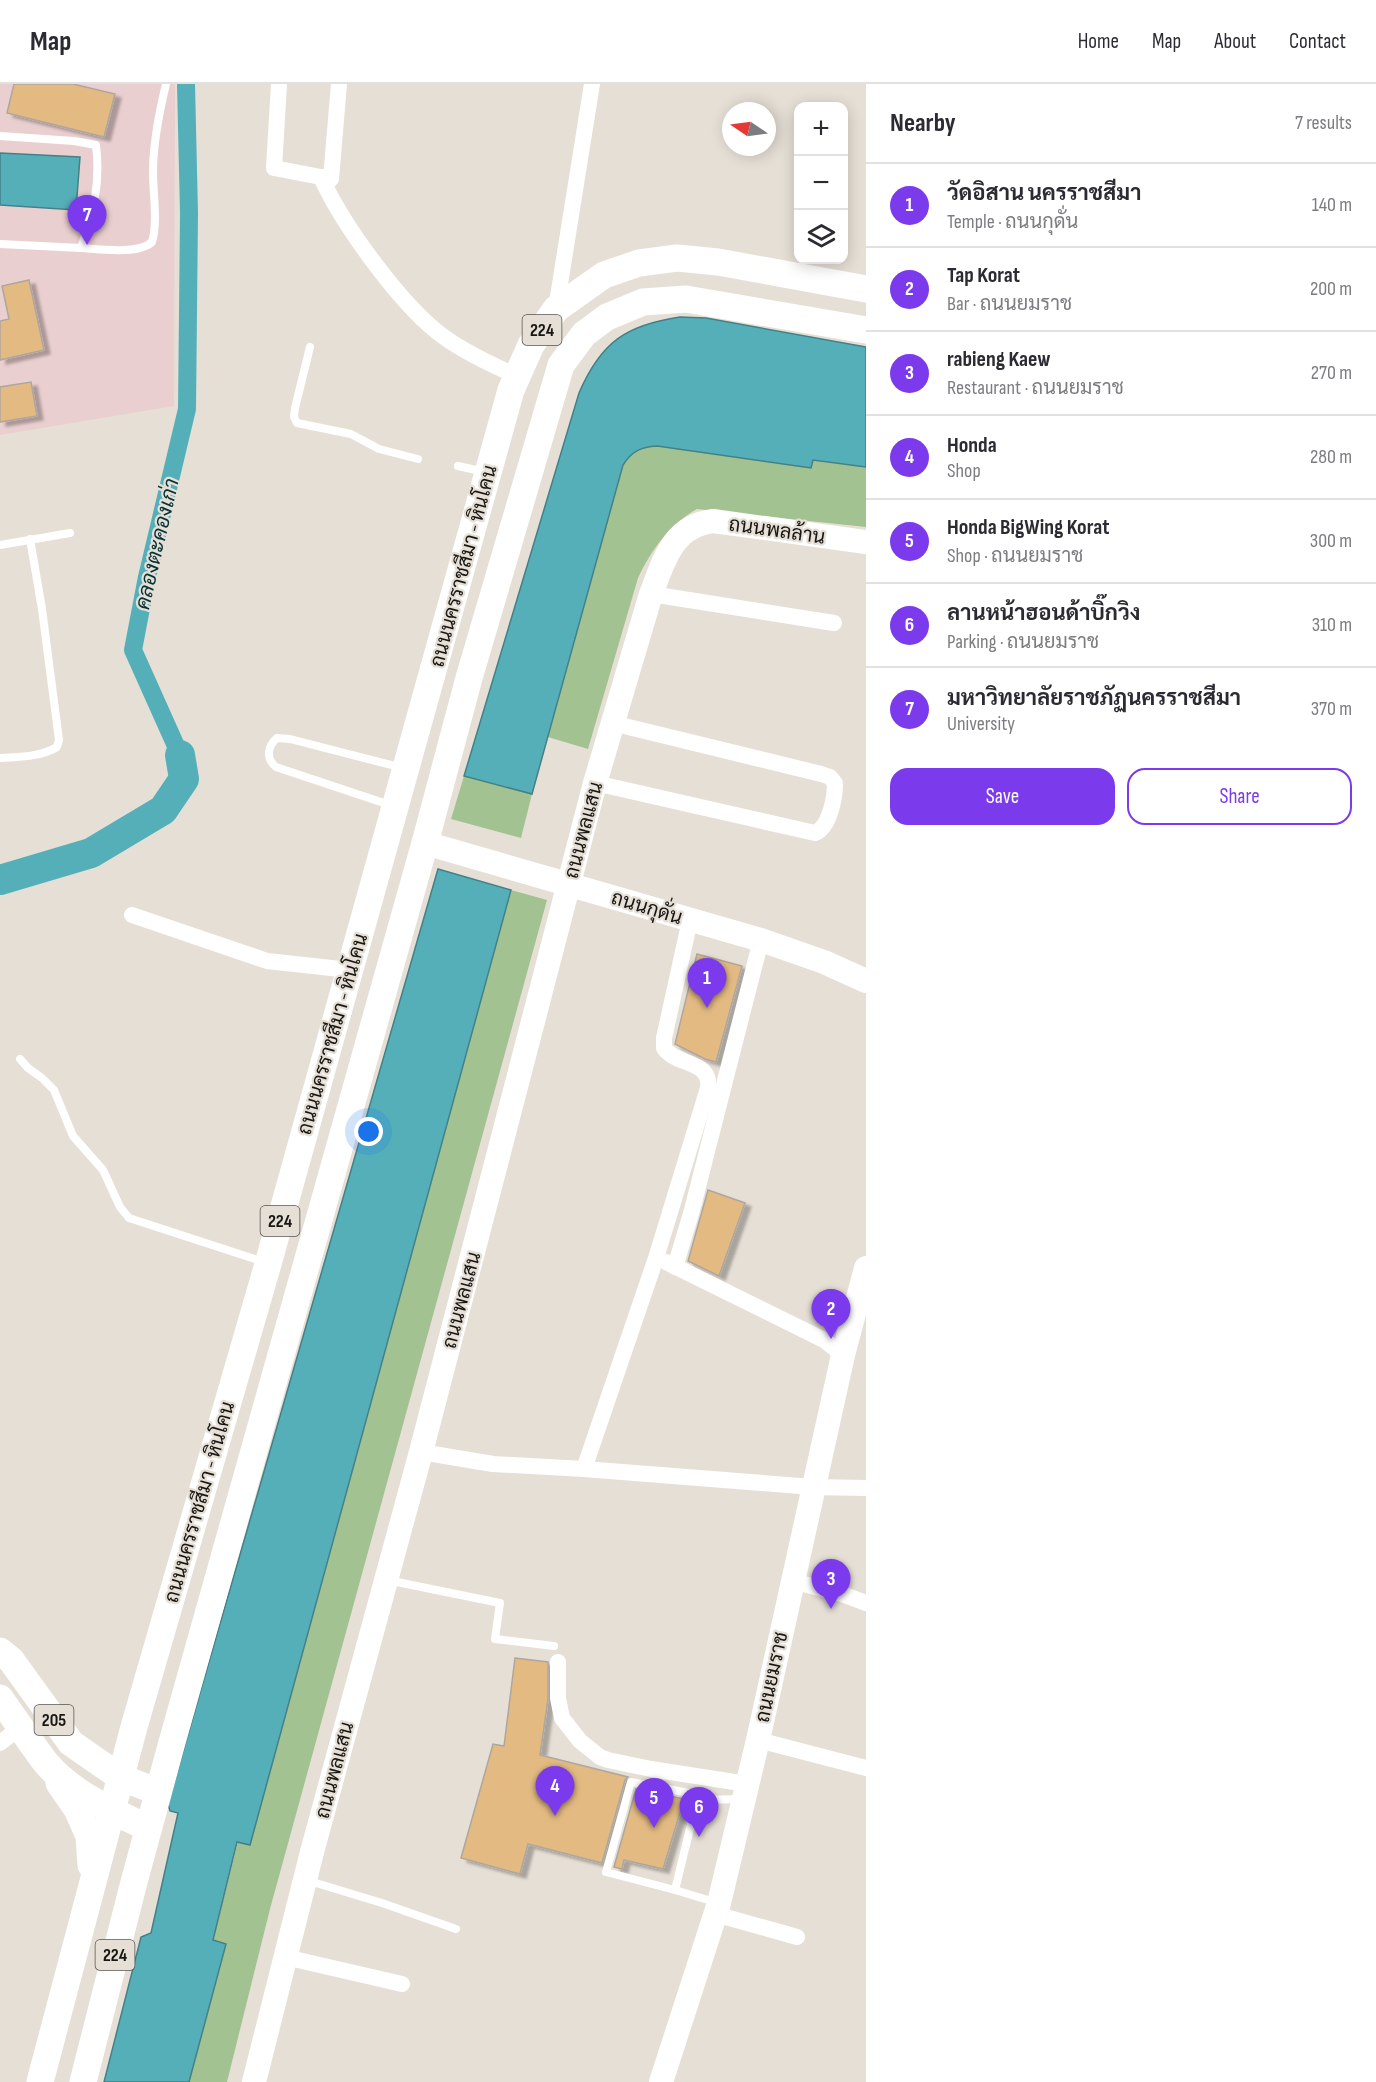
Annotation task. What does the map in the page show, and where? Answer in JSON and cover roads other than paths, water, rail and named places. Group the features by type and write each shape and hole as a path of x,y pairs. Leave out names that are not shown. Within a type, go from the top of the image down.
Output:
{"main road":[{"name":"ถนนนครราชสีมา - หินโคน","path":"40,2082 120,1777 268,1264 511,390 531,345 556,309 604,275 639,263 677,258 718,262 866,289"},
{"name":"ถนนนครราชสีมา - หินโคน","path":"83,2082 158,1792 470,678 561,365 584,334 607,317 643,302 686,299 866,330"},
{"path":"389,833 425,843"},
{"name":"205","path":"0,1651 11,1660 71,1743 120,1777 158,1792"},
{"name":"205","path":"0,1698 10,1735 70,1784 111,1810 148,1828"},
{"path":"71,1743 88,1752 105,1752 120,1745 134,1727"},
{"path":"47,1764 77,1809 89,1836 92,1885"}],"street":[{"path":"279,84 274,168 331,179 339,84"},
{"path":"556,309 592,84"},
{"path":"321,177 332,199 370,255 424,320 456,346 517,376"},
{"name":"ถนนพลล้าน","path":"689,528 713,521 866,542"},
{"name":"ถนนพลแสน","path":"254,2082 595,783 651,594 669,550 677,538 689,528"},
{"path":"651,594 834,623"},
{"path":"595,783 815,832 824,826 831,807 835,783 830,777 612,723"},
{"name":"ถนนกุดั่น","path":"425,843 761,940 824,962 866,981"},
{"path":"132,915 267,961 350,970"},
{"path":"584,1469 657,1258 709,1084 703,1069 667,1052 663,1042 690,920"},
{"path":"675,1267 692,1210 761,940"},
{"path":"657,1258 824,1340 843,1354"},
{"name":"ถนนยมราช","path":"661,2082 717,1908 758,1740 843,1354 866,1268"},
{"path":"421,1452 493,1464 813,1487 866,1488"},
{"path":"792,1581 866,1603"},
{"path":"556,1654 558,1698 562,1718 580,1741 600,1757 746,1791"},
{"path":"758,1740 866,1768"},
{"path":"717,1908 797,1937"},
{"path":"285,1957 402,1984"}],"lane":[{"path":"0,244 142,248 152,242 155,140 166,84"},
{"path":"0,136 74,141 96,145 98,181 93,211 81,248"},
{"path":"310,347 295,408 294,417 297,423 351,434 379,448 418,459"},
{"path":"458,466 488,472"},
{"path":"0,544 70,533"},
{"path":"0,758 52,750 57,747 59,740 42,609 30,539"},
{"path":"396,807 276,766 269,758 270,749 277,738 290,739 407,769"},
{"path":"20,1059 54,1090 73,1136 99,1164 120,1207 129,1218 268,1264"},
{"path":"385,1580 500,1603 495,1640 556,1654"},
{"path":"698,1800 689,1793 631,1782 606,1872 675,1890 717,1908"},
{"path":"698,1800 746,1791"},
{"path":"675,1890 698,1800"},
{"path":"306,1880 456,1929"}],"water":[{"path":"0,153 80,157 76,210 0,205"},
{"path":"680,317 706,318 866,347 866,467 813,460 811,468 657,446 646,447 633,453 623,465 532,794 464,776 579,393 587,375 606,349 630,331 661,320"},
{"path":"438,869 511,890 250,1845 237,1842 213,1940 226,1944 189,2082 104,2082 141,1937 151,1933 178,1813 170,1811 168,1804"}],"waterway":[{"name":"คลองตะคองเก่า","path":"180,755 133,650 147,577 187,409 189,213 186,84"},
{"name":"คลองตะคองเก่า","path":"0,880 91,853 163,810 184,779 180,755"}],"place":[{"name":"มหาวิทยาลัยราชภัฏนครราชสีมา","path":"87,245"},
{"name":"วัดอิสาน นครราชสีมา","path":"707,1008"},
{"name":"Tap Korat","path":"831,1339"},
{"name":"rabieng Kaew","path":"831,1609"},
{"name":"Honda","path":"555,1816"},
{"name":"Honda BigWing Korat","path":"654,1828"},
{"name":"ลานหน้าฮอนด้าบิ๊กวิง","path":"699,1837"}]}
